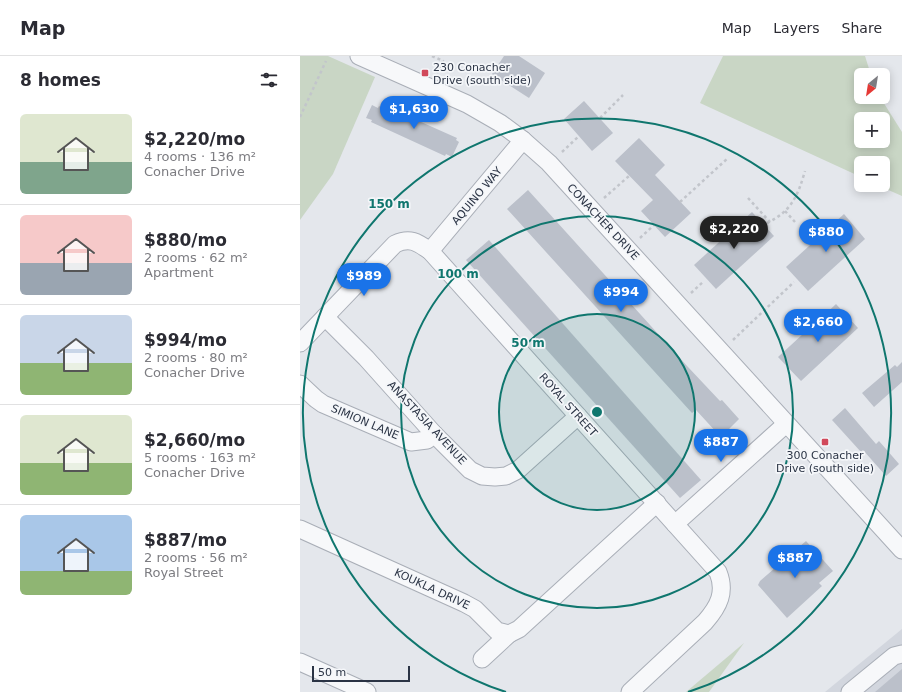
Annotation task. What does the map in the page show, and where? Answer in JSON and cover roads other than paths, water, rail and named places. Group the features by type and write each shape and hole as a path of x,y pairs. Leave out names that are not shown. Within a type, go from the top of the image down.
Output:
{"street":[{"name":"CONACHER DRIVE","path":"359,56 467,104 500,122 550,163 902,550"},
{"name":"AQUINO WAY","path":"430,251 523,140"},
{"name":"ROYAL STREET","path":"300,343 394,244 403,240 412,241 421,244 430,251 718,572 722,582 721,593 718,604 713,613 630,692"},
{"name":"ANASTASIA AVENUE","path":"325,316 366,358 434,434 470,470 482,476 506,476 518,470 578,416"},
{"name":"SIMION LANE","path":"300,384 316,400 323,404 411,442 427,440 434,434"},
{"path":"675,524 786,424"},
{"path":"482,659 508,634 519,629 657,504"},
{"name":"KOUKLA DRIVE","path":"300,530 464,603 475,609 497,631 508,634"},
{"path":"850,692 894,656 902,654"},
{"path":"300,662 367,692"}],"place":[{"name":"230 Conacher Drive (south side)","path":"425,73"},
{"name":"300 Conacher Drive (south side)","path":"825,442"}]}
